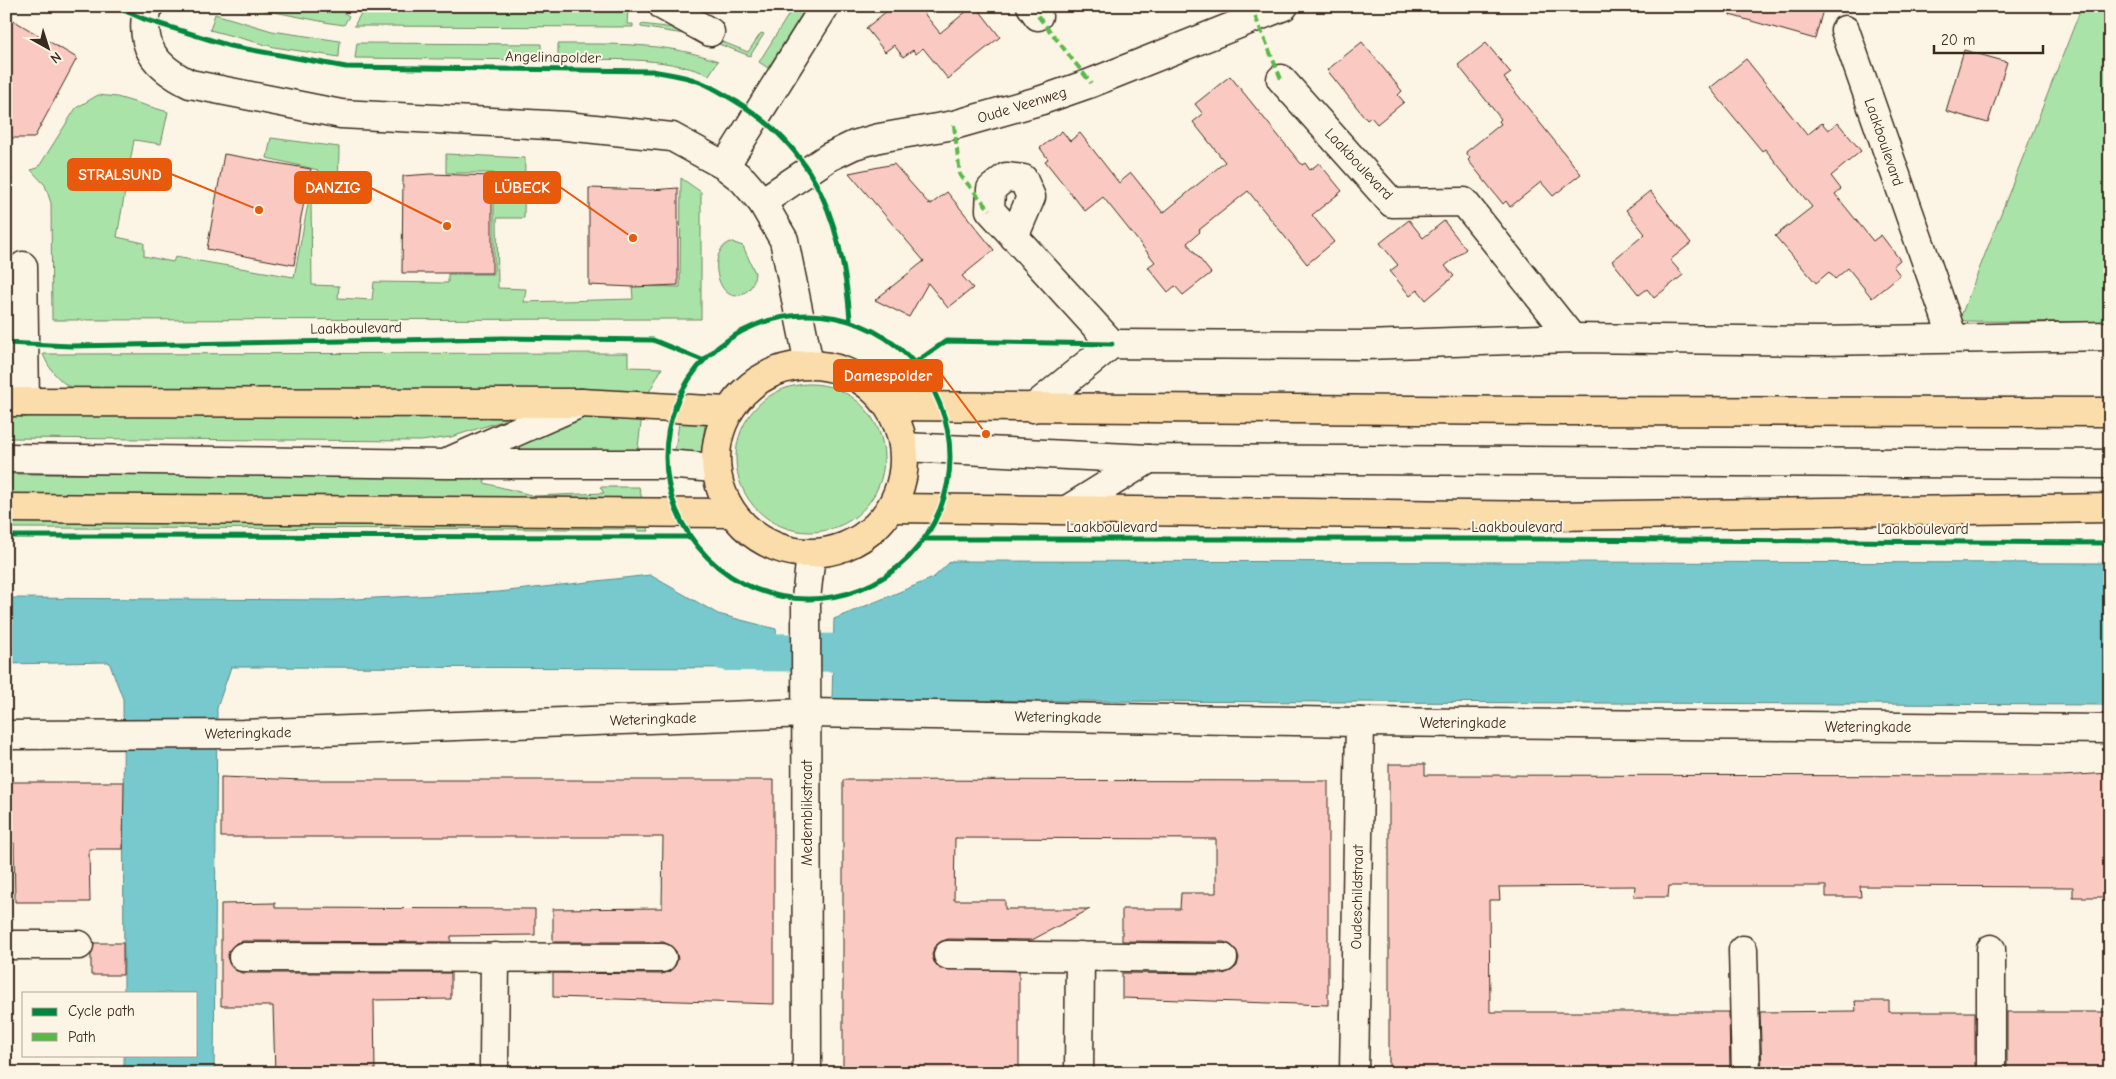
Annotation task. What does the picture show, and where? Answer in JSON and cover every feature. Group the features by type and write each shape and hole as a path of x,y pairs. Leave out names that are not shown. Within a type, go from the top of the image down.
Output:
{"main road":[{"path":"809,364 840,369 868,383 889,406 899,425 904,447 903,478 891,508 871,532 842,548 811,554 780,550 753,536 731,513 720,492 715,468 716,439 727,411 748,386 777,370 809,364"},
{"path":"16,402 581,403 727,411"},
{"path":"889,406 2110,412"},
{"path":"6,508 731,513"},
{"name":"Laakboulevard","path":"891,508 1552,516 2110,508"}],"street":[{"path":"148,6 144,20 146,39 153,56 173,76 190,84 341,114 566,126 672,136 725,166 743,180 762,202 784,240 809,364"},
{"path":"663,6 710,32"},
{"path":"725,166 825,6"},
{"name":"Oude Veenweg","path":"762,202 828,157 854,145 896,135 954,125 1042,100 1091,83 1284,6"},
{"name":"Laakboulevard","path":"1845,30 1953,338"},
{"name":"Laakboulevard","path":"1281,79 1392,203 1464,202 1572,338"},
{"path":"1014,237 1112,344"},
{"path":"16,402 23,266"},
{"path":"1033,408 1112,344 1366,345 1572,338 1819,341 2110,336"},
{"path":"444,464 581,403"},
{"path":"904,447 1149,459 2110,464"},
{"path":"6,458 444,464 665,464 715,468"},
{"name":"Laakboulevard","path":"1067,510 1149,459"},
{"name":"Medemblikstraat","path":"807,1073 806,600 811,554"},
{"name":"Weteringkade","path":"6,735 244,734 807,713 1360,722 2110,729"},
{"name":"Oudeschildstraat","path":"1354,1073 1360,722"},
{"path":"6,945 79,945"},
{"path":"1991,949 1991,1073"},
{"path":"1742,950 1746,1073"},
{"path":"948,954 1223,958"},
{"path":"1079,1073 1080,956"},
{"path":"243,957 662,958"},
{"path":"494,1064 495,957"}],"green space":[{"path":"244,6 333,6 349,16 344,25"},
{"path":"365,6 621,6 628,10 627,24 633,24 633,27 354,26"},
{"path":"794,6 807,6 768,68 759,62"},
{"path":"2082,6 2110,6 2110,322 1959,321"},
{"path":"215,14 272,31 340,41 339,57 274,47 210,30"},
{"path":"641,24 674,28 690,35 641,27"},
{"path":"761,33 764,34 750,56 711,41 713,38 748,52"},
{"path":"357,43 541,44 541,60 355,58"},
{"path":"558,44 619,44 659,47 679,50 718,61 709,75 672,64 654,61 616,59 558,60"},
{"path":"98,95 117,97 168,112 161,144 134,140 117,237 144,243 144,256 173,262 175,257 294,277 309,199 318,170 267,158 271,138 339,147 338,200 311,201 312,285 339,286 338,298 372,300 374,282 448,283 448,274 494,274 494,173 446,173 446,154 525,158 524,218 497,218 498,288 526,289 524,302 633,299 632,286 680,287 681,178 701,192 701,319 52,320 51,203 45,185 31,170 38,168 76,108"},
{"path":"731,242 743,246 755,273 751,287 744,293 735,296 728,293 722,286 718,277 717,266 718,256 723,247"},
{"path":"628,353 628,367 662,368 648,394 78,392 66,385 57,376 43,354"},
{"path":"810,384 824,385 838,390 851,396 862,406 872,417 878,430 883,444 883,472 878,486 872,499 862,510 851,520 838,526 824,531 810,532 796,531 782,526 769,520 758,510 748,499 742,486 737,472 736,458 737,444 742,430 748,417 758,406 769,396 782,390 796,385"},
{"path":"583,415 642,415 637,455 497,455"},
{"path":"6,416 504,416 505,418 502,421 451,437 421,441 6,438"},
{"path":"680,417 703,421 705,425 701,455 674,456"},
{"path":"6,474 488,475 484,483 535,496 604,493 600,487 639,487 642,499 6,498"},
{"path":"6,520 645,520 649,531 638,531 638,529 6,528"}],"water":[{"path":"951,561 2110,563 2110,705 832,700 834,619 933,578"},
{"path":"650,575 718,614 776,629 779,668 231,667 217,708 214,1073 124,1073 124,1056 198,1056 198,992 124,992 123,699 109,662 6,664 6,598 334,600 499,592"}],"building":[{"path":"893,6 918,6 940,33 973,6 976,6 1000,37 948,79 923,48 916,54 913,50 903,57 894,45 885,52 866,28"},
{"path":"1731,6 1824,6 1815,39 1730,15"},
{"path":"6,16 77,58 34,138 6,138"},
{"path":"1362,42 1402,91 1398,95 1404,102 1377,124 1371,117 1367,120 1327,70"},
{"path":"1486,43 1511,73 1504,78 1581,174 1553,196 1541,182 1510,207 1506,201 1503,204 1468,160 1470,158 1466,152 1501,124 1499,121 1501,119 1458,65"},
{"path":"1964,50 2007,62 1988,123 1946,111"},
{"path":"1746,59 1807,135 1822,123 1828,130 1838,123 1861,151 1831,176 1841,189 1835,194 1873,241 1881,235 1900,260 1893,266 1900,275 1872,298 1848,268 1835,279 1829,272 1816,283 1775,236 1812,207 1765,149 1762,151 1710,88"},
{"path":"1230,76 1302,165 1305,163 1310,170 1319,163 1342,191 1312,215 1334,242 1307,264 1248,191 1199,230 1200,232 1187,243 1211,273 1183,295 1175,286 1168,292 1148,267 1155,262 1103,197 1085,211 1045,161 1048,159 1040,148 1062,131 1070,141 1080,133 1119,183 1131,173 1163,213 1225,162 1193,122 1203,114 1195,104"},
{"path":"224,154 311,169 294,265 207,249"},
{"path":"894,164 930,205 947,192 994,250 962,276 973,288 948,308 928,283 909,317 875,300 924,261 849,173"},
{"path":"430,174 492,176 492,273 402,273 403,176"},
{"path":"589,188 651,190 678,188 678,285 633,287 589,285"},
{"path":"1650,191 1691,243 1670,260 1683,275 1654,298 1647,289 1639,295 1612,261 1645,234 1626,210"},
{"path":"1409,220 1423,238 1444,221 1466,249 1445,266 1454,276 1426,300 1418,290 1410,296 1390,271 1398,265 1380,243"},
{"path":"1389,764 1425,764 1425,775 2062,776 2110,773 2110,897 2073,897 2073,887 1860,886 1861,897 1826,897 1826,886 1669,886 1668,897 1634,897 1635,886 1499,887 1500,900 1489,900 1490,1012 1729,1012 1730,1073 1389,1073"},
{"path":"221,777 304,780 774,780 774,1004 553,997 553,973 662,974 669,972 675,966 678,959 676,951 670,945 663,942 553,942 553,909 662,908 663,837 221,837"},
{"path":"843,780 1328,781 1328,1005 1122,998 1122,973 1223,974 1237,966 1239,958 1237,951 1231,945 1224,942 1122,941 1122,909 1180,909 1181,893 1216,893 1216,839 955,838 954,900 1005,900 1005,909 1090,909 1032,940 948,939 934,947 932,955 934,962 940,969 1019,971 1019,1073 843,1073"},
{"path":"6,782 124,782 123,849 89,849 90,902 15,902 14,843 6,843"},
{"path":"275,903 275,908 535,909 535,935 451,936 451,942 243,941 236,943 230,949 227,957 230,965 242,973 451,973 451,999 374,1000 375,1073 275,1073 273,1006 221,1006 221,904"},
{"path":"94,943 123,943 123,975 91,975 91,954"},
{"path":"1855,1001 1889,1001 1889,1012 1975,1012 1975,1073 1762,1073 1760,1012 1856,1011"},
{"path":"2007,1012 2110,1012 2110,1073 2007,1073"}],"waterway":[{"path":"726,652 883,653"}],"marked path":[{"path":"1038,16 1091,83"},
{"path":"1255,16 1281,79"},
{"path":"954,125 960,175 990,210"}],"cycle path":[{"name":"Angelinapolder","path":"114,6 144,19 230,46 346,67 652,71 705,84 737,102 765,122 788,144 807,168 822,195 833,224 841,254 850,319"},
{"path":"808,315 849,321 875,332 898,347 918,367 933,390 944,416 950,457 944,498 933,524 918,547 898,567 875,582 849,593 808,599 767,593 741,582 718,567 698,547 683,524 672,498 666,457 672,416 683,390 698,367 718,347 741,332 767,321 808,315"},
{"path":"6,343 71,346 503,338 653,340 702,360"},
{"path":"916,362 946,341 1112,344"},
{"path":"6,536 690,537"},
{"path":"925,539 1547,539 2110,543"}],"place":[{"name":"STRALSUND","path":"259,210"},
{"name":"DANZIG","path":"447,226"},
{"name":"LÜBECK","path":"633,238"},
{"name":"Damespolder","path":"986,434"}]}
